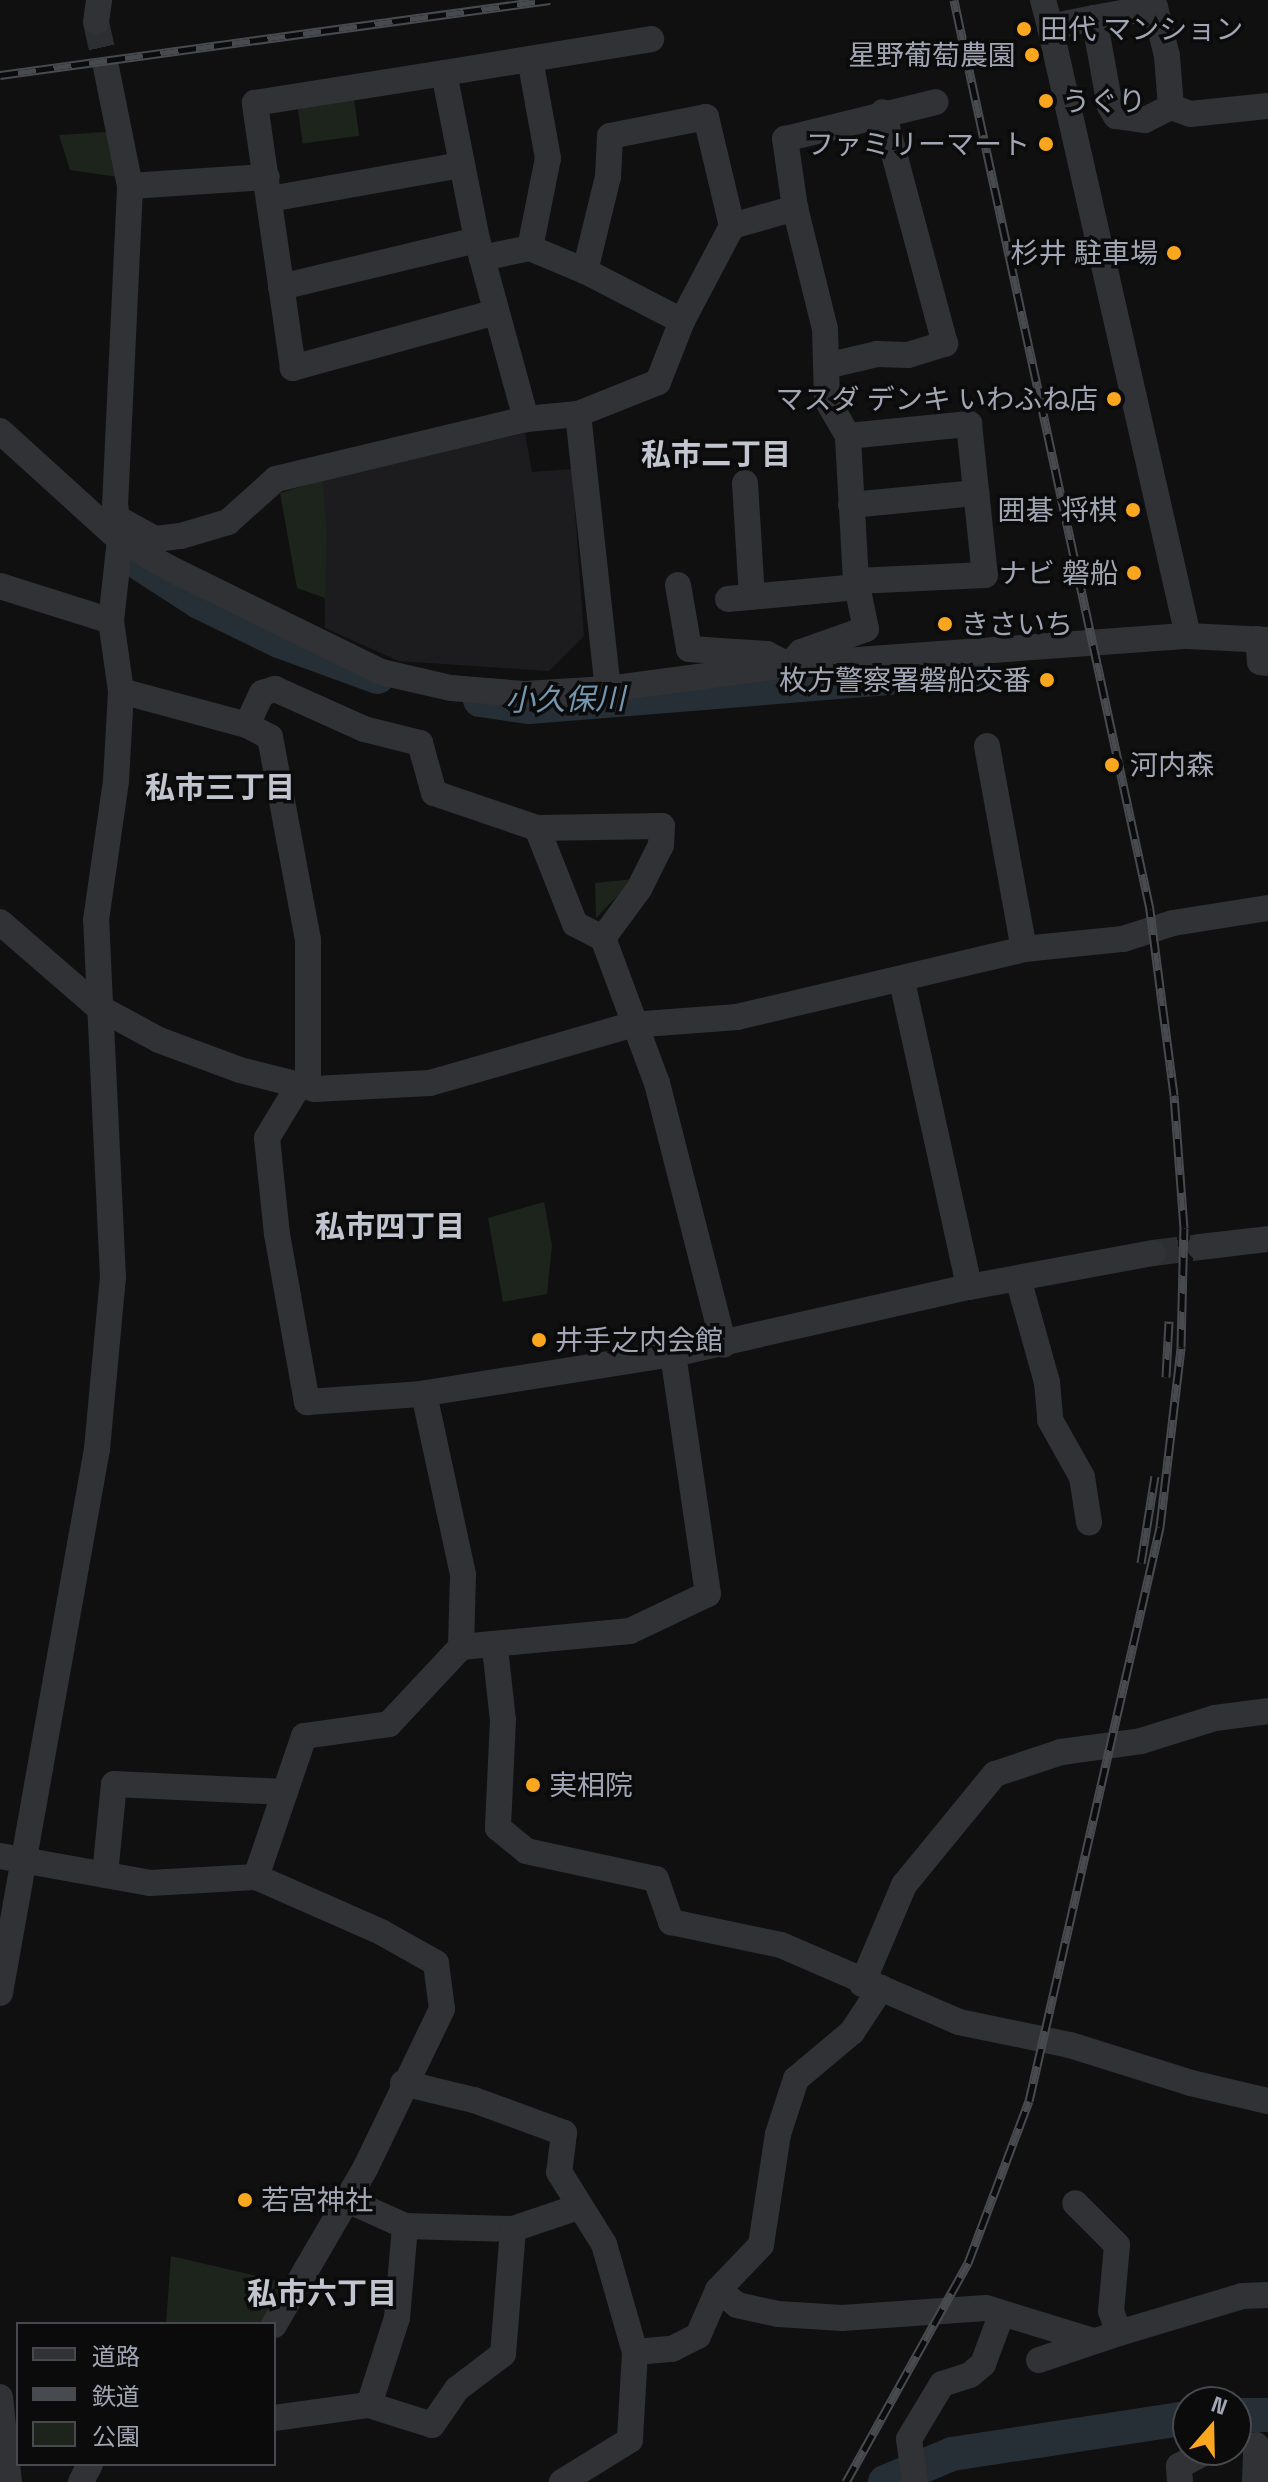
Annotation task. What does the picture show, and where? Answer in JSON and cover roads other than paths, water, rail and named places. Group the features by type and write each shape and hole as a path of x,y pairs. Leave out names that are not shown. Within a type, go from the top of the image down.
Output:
{"street":[{"path":"1043,0 1188,636"},
{"path":"1050,27 1158,4 1167,56 1171,107"},
{"path":"1094,18 1110,106 1116,116 1145,120 1171,107 1190,114 1268,106"},
{"path":"496,312 293,368 255,103 651,39"},
{"path":"530,59 548,158 530,248"},
{"path":"0,1993 12,1858 97,1449 113,1278 96,920 116,781 121,691 111,621 118,529 130,186 107,72"},
{"path":"444,73 479,249 526,419"},
{"path":"789,665 801,652 866,629 856,584 848,436 827,400 830,365 795,208 785,139 883,112 936,102"},
{"path":"830,365 877,354 908,355 945,344 883,112"},
{"path":"118,529 155,539 181,536 228,522 276,479 526,419 578,414 658,382 682,321 732,226 706,117 610,136 608,177 585,271"},
{"path":"130,186 268,188 461,165"},
{"path":"732,226 795,208"},
{"path":"281,287 479,249 530,248 585,271 682,321"},
{"path":"578,414 608,689"},
{"path":"745,483 740,598 856,584 985,575 969,424 848,436"},
{"path":"0,431 118,529 228,601 381,672 451,688 524,694 608,689 789,665 1188,636 1221,637 1235,628 1265,641"},
{"path":"851,505 976,493"},
{"path":"0,586 111,621"},
{"path":"686,597 689,649 767,654 789,665"},
{"path":"247,725 262,693 275,689 364,729 420,743 434,793 537,828 662,826 661,845 639,889 603,938"},
{"path":"121,691 247,725 270,737 308,940 303,1086 267,1138 277,1234 307,1402 424,1394 673,1354 724,1345 969,1287 1019,1282 1153,1253"},
{"path":"987,746 1024,949"},
{"path":"537,828 575,924 603,938 631,1025 657,1083 724,1345"},
{"path":"0,922 98,1007 159,1040 303,1086 430,1083 631,1025 737,1017 902,981 1024,949 1123,939 1173,923 1268,908"},
{"path":"902,981 969,1287"},
{"path":"1200,1247 1268,1239"},
{"path":"1019,1282 1047,1382 1050,1420 1082,1477 1089,1522"},
{"path":"461,1647 495,1648 630,1631 708,1594 673,1354"},
{"path":"256,1877 304,1736 389,1724 461,1647 463,1575 424,1394"},
{"path":"495,1648 503,1720 498,1828 526,1851 656,1879 671,1922 781,1945 959,2022 1070,2045 1191,2083 1268,2101"},
{"path":"635,2352 672,2349 698,2336 718,2290 761,2245 780,2121 796,2079 852,2032 872,1986 904,1885 995,1774 1085,1746 1141,1741 1215,1718 1268,1711"},
{"path":"105,1875 114,1784 285,1792"},
{"path":"12,1858 150,1883 256,1877 381,1932 436,1963 442,2009 347,2200 276,2322"},
{"path":"403,2083 474,2100 564,2133 559,2172 578,2207 604,2244 635,2352 630,2440 562,2482"},
{"path":"347,2200 405,2226 513,2229 578,2207"},
{"path":"1075,2203 1117,2245 1111,2311 1119,2333"},
{"path":"369,2405 397,2318 405,2226"},
{"path":"276,2418 369,2405 432,2425 457,2389 503,2354 513,2229"},
{"path":"718,2290 737,2305 778,2314 842,2318 958,2307 1002,2313 1093,2341"},
{"path":"1039,2360 1242,2296 1268,2295"},
{"path":"915,2482 909,2439 942,2384 970,2375 983,2364 1002,2313"},
{"path":"0,2397 9,2482"},
{"path":"1253,2445 1255,2482"}],"waterway":[{"name":"小久保川","path":"134,560 199,602 279,641 378,677"},
{"name":"小久保川","path":"480,700 529,707 978,671"},
{"path":"1252,2415 1268,2415"},
{"path":"885,2482 952,2454 1172,2420"}],"tunnel":[{"path":"96,22 107,72"},
{"path":"1153,1253 1200,1247"}],"railway":[{"path":"0,75 550,0"},
{"path":"846,2482 968,2263 1029,2101 1160,1527 1181,1347 1184,1228 1174,1095 1150,909 954,0"},
{"path":"1166,1377 1169,1321"},
{"path":"1141,1563 1155,1476"}],"place":[{"name":"田代 マンション","path":"1024,29"},
{"name":"星野葡萄農園","path":"1032,55"},
{"name":"うぐり","path":"1046,101"},
{"name":"ファミリーマート","path":"1046,144"},
{"name":"杉井 駐車場","path":"1174,253"},
{"name":"マスダ デンキ いわふね店","path":"1114,399"},
{"name":"囲碁 将棋","path":"1133,510"},
{"name":"ナビ 磐船","path":"1134,573"},
{"name":"きさいち","path":"945,624"},
{"name":"枚方警察署磐船交番","path":"1047,680"},
{"name":"河内森","path":"1112,765"},
{"name":"井手之内会館","path":"539,1340"},
{"name":"実相院","path":"533,1785"},
{"name":"若宮神社","path":"245,2200"}],"district":[{"name":"私市二丁目","path":"716,455"},
{"name":"私市三丁目","path":"220,788"},
{"name":"私市四丁目","path":"390,1227"},
{"name":"私市六丁目","path":"322,2294"}]}
